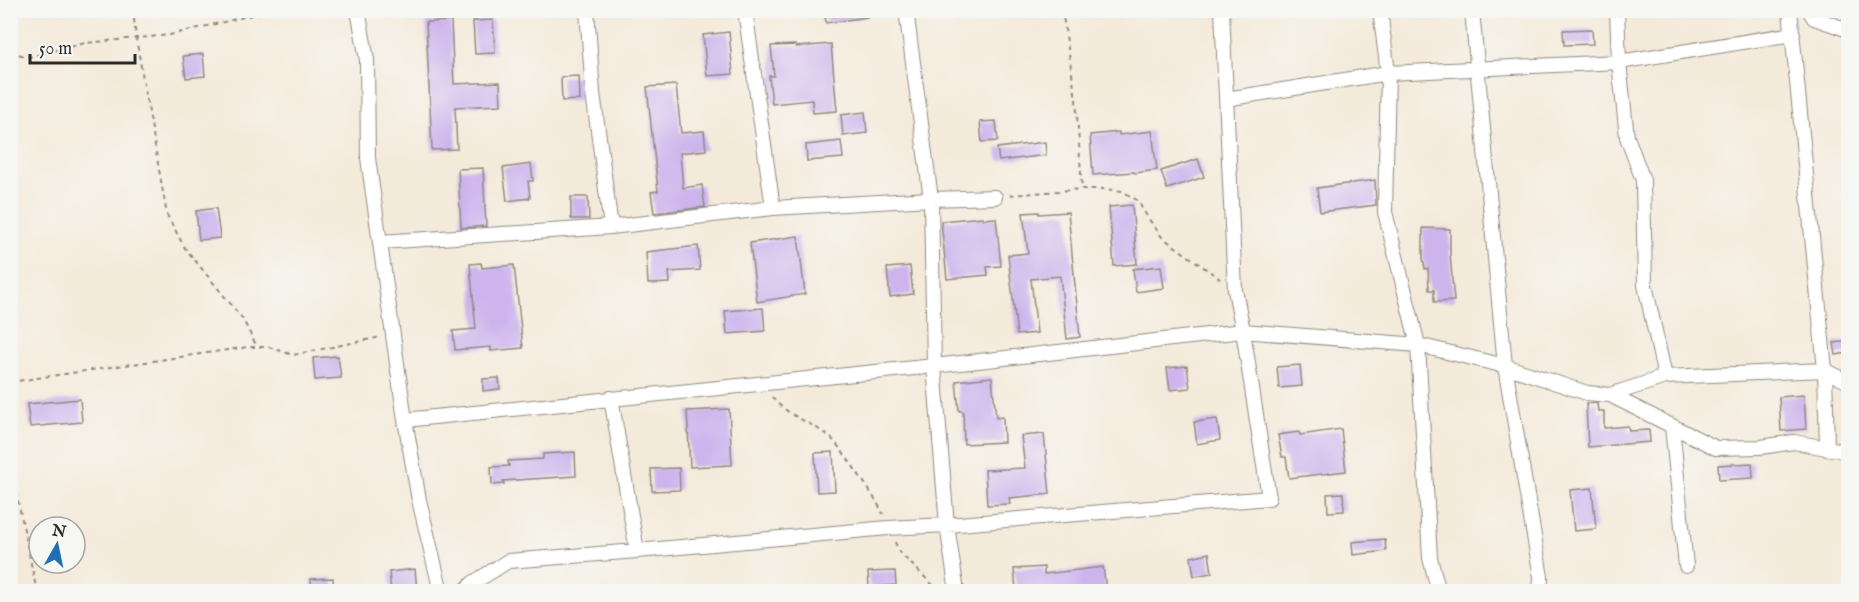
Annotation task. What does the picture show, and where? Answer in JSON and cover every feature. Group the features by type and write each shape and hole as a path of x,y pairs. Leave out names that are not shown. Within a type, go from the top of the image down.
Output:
{"street":[{"path":"358,10 367,60 368,158 405,420 419,500 441,591"},
{"path":"587,10 593,93 611,227"},
{"path":"745,10 773,208"},
{"path":"906,10 931,198 934,366 947,525 957,591"},
{"path":"464,591 508,561 1269,498 1235,290 1222,10"},
{"path":"1380,10 1388,73 1385,212 1418,345 1430,558 1439,591"},
{"path":"1473,10 1505,366 1541,578 1540,591"},
{"path":"1617,10 1619,62 1627,137 1643,180 1644,285 1665,377"},
{"path":"1790,10 1825,370 1827,449"},
{"path":"1809,10 1814,18 1848,30"},
{"path":"1226,99 1388,73 1619,62 1793,34"},
{"path":"380,242 611,227 773,208 931,198 995,197"},
{"path":"405,420 934,366 1243,331 1418,345 1505,366 1587,393 1610,395 1716,448 1761,447 1794,442 1848,452"},
{"path":"1610,395 1665,377 1825,370 1848,382"},
{"path":"611,398 637,551"},
{"path":"1672,426 1686,566"}],"path":[{"path":"133,10 167,215 185,248 242,318 257,347"},
{"path":"10,52 29,57 85,43 170,35 273,10"},
{"path":"1062,10 1076,99 1082,189"},
{"path":"995,197 1082,189 1122,191 1137,200 1162,237 1235,290"},
{"path":"10,382 257,347 269,347 293,355 393,335"},
{"path":"761,383 777,404 832,438 882,509 888,528 900,552 940,591"},
{"path":"10,438 18,501 37,591"}],"building":[{"path":"824,10 867,10 867,17 826,23"},
{"path":"493,20 495,53 475,54 473,21"},
{"path":"451,21 454,84 500,82 501,105 455,107 457,149 432,150 426,22"},
{"path":"1592,29 1593,44 1564,45 1563,30"},
{"path":"729,32 733,74 707,76 703,35"},
{"path":"831,44 837,111 813,113 812,100 772,104 769,76 774,76 771,46 795,45 796,47"},
{"path":"203,54 205,76 186,78 183,56"},
{"path":"579,76 580,100 562,101 561,77"},
{"path":"676,85 681,133 704,131 706,150 680,153 683,188 702,185 705,207 654,213 651,192 658,191 647,87"},
{"path":"865,112 867,133 843,136 841,115"},
{"path":"996,121 998,141 982,142 980,122"},
{"path":"1152,131 1157,170 1093,175 1090,135 1119,132 1119,135"},
{"path":"841,141 843,158 807,161 806,145"},
{"path":"1045,142 1046,155 999,161 997,148"},
{"path":"1198,159 1204,177 1167,189 1161,171"},
{"path":"531,164 533,181 528,181 530,198 507,201 503,168"},
{"path":"483,168 486,226 461,228 458,169"},
{"path":"1375,180 1376,205 1320,212 1317,188"},
{"path":"571,197 588,197 589,219 571,219"},
{"path":"1132,205 1137,264 1114,266 1109,207"},
{"path":"216,208 220,238 199,240 196,211"},
{"path":"1039,212 1039,214 1068,212 1080,337 1067,339 1060,276 1031,279 1037,333 1017,335 1008,255 1028,253 1023,213"},
{"path":"983,217 983,219 996,218 1001,266 987,267 988,275 947,279 941,221"},
{"path":"1423,228 1450,229 1454,301 1434,302 1434,290 1429,290 1428,269 1425,269 1423,258"},
{"path":"798,236 805,294 757,302 750,243"},
{"path":"698,246 700,270 669,272 670,283 648,284 646,252"},
{"path":"481,263 482,268 514,265 523,348 491,351 491,347 455,350 453,331 476,329 470,264"},
{"path":"910,266 913,294 890,297 887,268"},
{"path":"1161,266 1164,288 1136,292 1133,269"},
{"path":"763,308 765,331 727,334 725,311"},
{"path":"1848,341 1848,353 1836,355 1834,343"},
{"path":"338,356 341,378 315,380 313,358"},
{"path":"1300,365 1302,386 1279,388 1277,367"},
{"path":"1187,366 1190,388 1170,390 1167,368"},
{"path":"992,377 996,418 1003,417 1004,442 964,444 963,411 959,411 956,381"},
{"path":"499,378 500,389 483,391 483,379"},
{"path":"1804,395 1806,429 1781,431 1779,397"},
{"path":"80,399 82,422 30,427 27,404"},
{"path":"1597,403 1598,411 1604,411 1604,428 1628,426 1629,431 1649,430 1650,442 1588,447 1586,404"},
{"path":"729,409 732,465 690,467 687,411"},
{"path":"1217,419 1220,440 1197,444 1194,422"},
{"path":"1341,429 1346,471 1289,478 1286,457 1282,457 1278,435 1299,432 1300,435"},
{"path":"1044,434 1050,494 1009,498 1010,504 987,505 985,470 1025,468 1021,436"},
{"path":"575,452 576,476 503,481 504,484 492,485 491,467 509,466 508,461 543,459 543,454"},
{"path":"833,452 835,491 817,492 815,453"},
{"path":"1752,463 1753,478 1719,480 1718,465"},
{"path":"679,468 680,490 652,491 651,469"},
{"path":"1592,488 1596,529 1574,531 1570,490"},
{"path":"1343,493 1344,511 1328,512 1327,494"},
{"path":"1385,539 1386,551 1353,555 1352,542"},
{"path":"1209,553 1212,573 1194,576 1191,557"},
{"path":"1044,567 1044,574 1103,567 1106,589 1016,591 1014,569"},
{"path":"415,569 417,591 391,591 389,572"},
{"path":"895,571 896,585 869,587 868,572"},
{"path":"333,578 334,591 312,591 311,579"}]}
